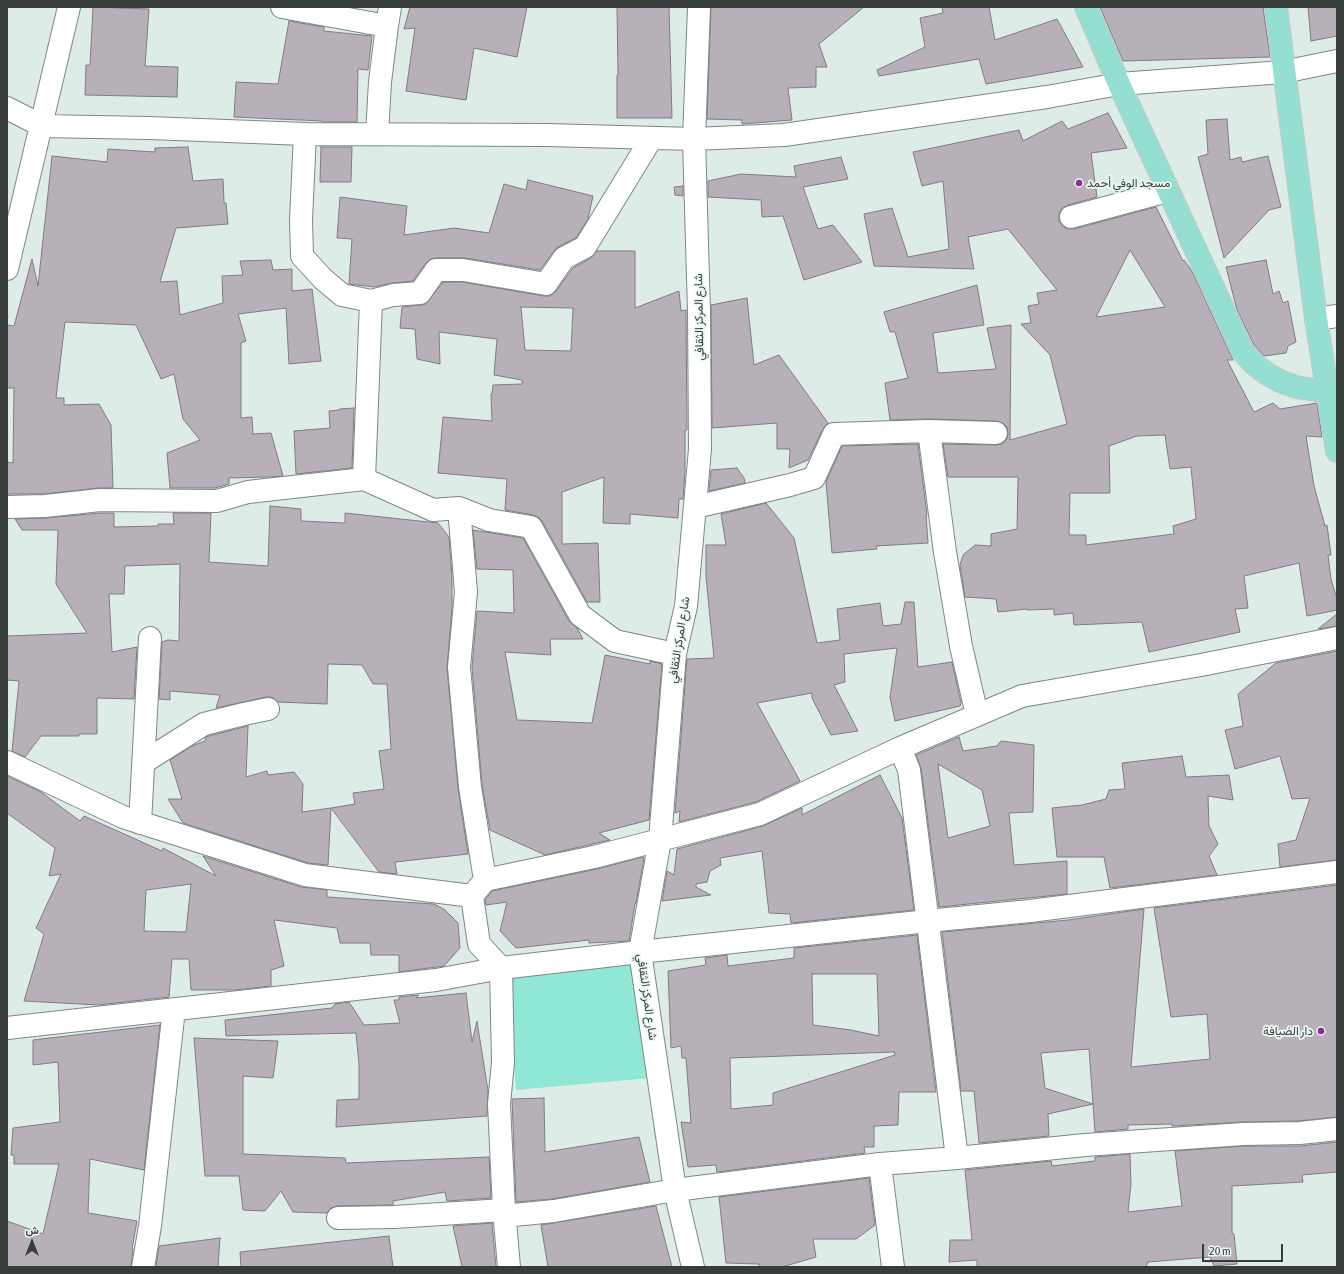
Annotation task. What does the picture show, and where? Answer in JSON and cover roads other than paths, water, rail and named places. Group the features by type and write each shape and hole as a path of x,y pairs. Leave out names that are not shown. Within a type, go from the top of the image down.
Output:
{"main road":[{"path":"1086,7 1119,84 1243,352 1254,364 1280,382 1296,387 1328,392"},
{"path":"1276,7 1284,72 1326,318 1328,392 1337,451"}],"street":[{"path":"7,269 70,7"},
{"path":"282,7 388,17 380,82 377,134"},
{"name":"شارع المركز الثقافي","path":"693,1267 675,1190 640,952 660,840 674,654 686,606 700,448 699,312 694,139 699,7"},
{"path":"7,108 42,126 149,128 305,134 547,135 694,139 784,135 1047,97 1119,84 1284,72 1337,61"},
{"path":"305,134 301,220 302,256 323,279 342,295 371,301 393,295 420,293 436,270 463,270 546,284 564,258 585,247 651,139"},
{"path":"1071,217 1168,191"},
{"path":"364,479 371,301"},
{"path":"929,431 948,568 961,646 977,715"},
{"path":"694,508 814,478 834,434 929,431 996,433"},
{"path":"7,507 44,506 100,500 217,501 248,492 364,479 433,510 459,508 489,520 530,527 580,615 615,641 674,654"},
{"path":"459,508 466,592 460,667 479,888 479,944 501,968 503,1062 499,1104 508,1267"},
{"path":"140,823 150,638"},
{"path":"7,762 123,818 305,875 479,888 760,814 900,748 1022,696 1201,665 1337,638"},
{"path":"144,762 204,724 244,714 268,710"},
{"path":"900,748 909,770 957,1158"},
{"path":"7,1028 436,980 501,968 640,952 928,921 1030,912 1337,872"},
{"path":"143,1267 150,1226 174,1009"},
{"path":"338,1218 554,1211 675,1190 880,1164 1085,1145 1243,1134 1300,1133 1337,1130"},
{"path":"880,1164 893,1267"}],"place":[{"name":"مسجد الوفي أحمد","path":"1079,183"},
{"name":"دار الضيافة","path":"1321,1031"}]}
